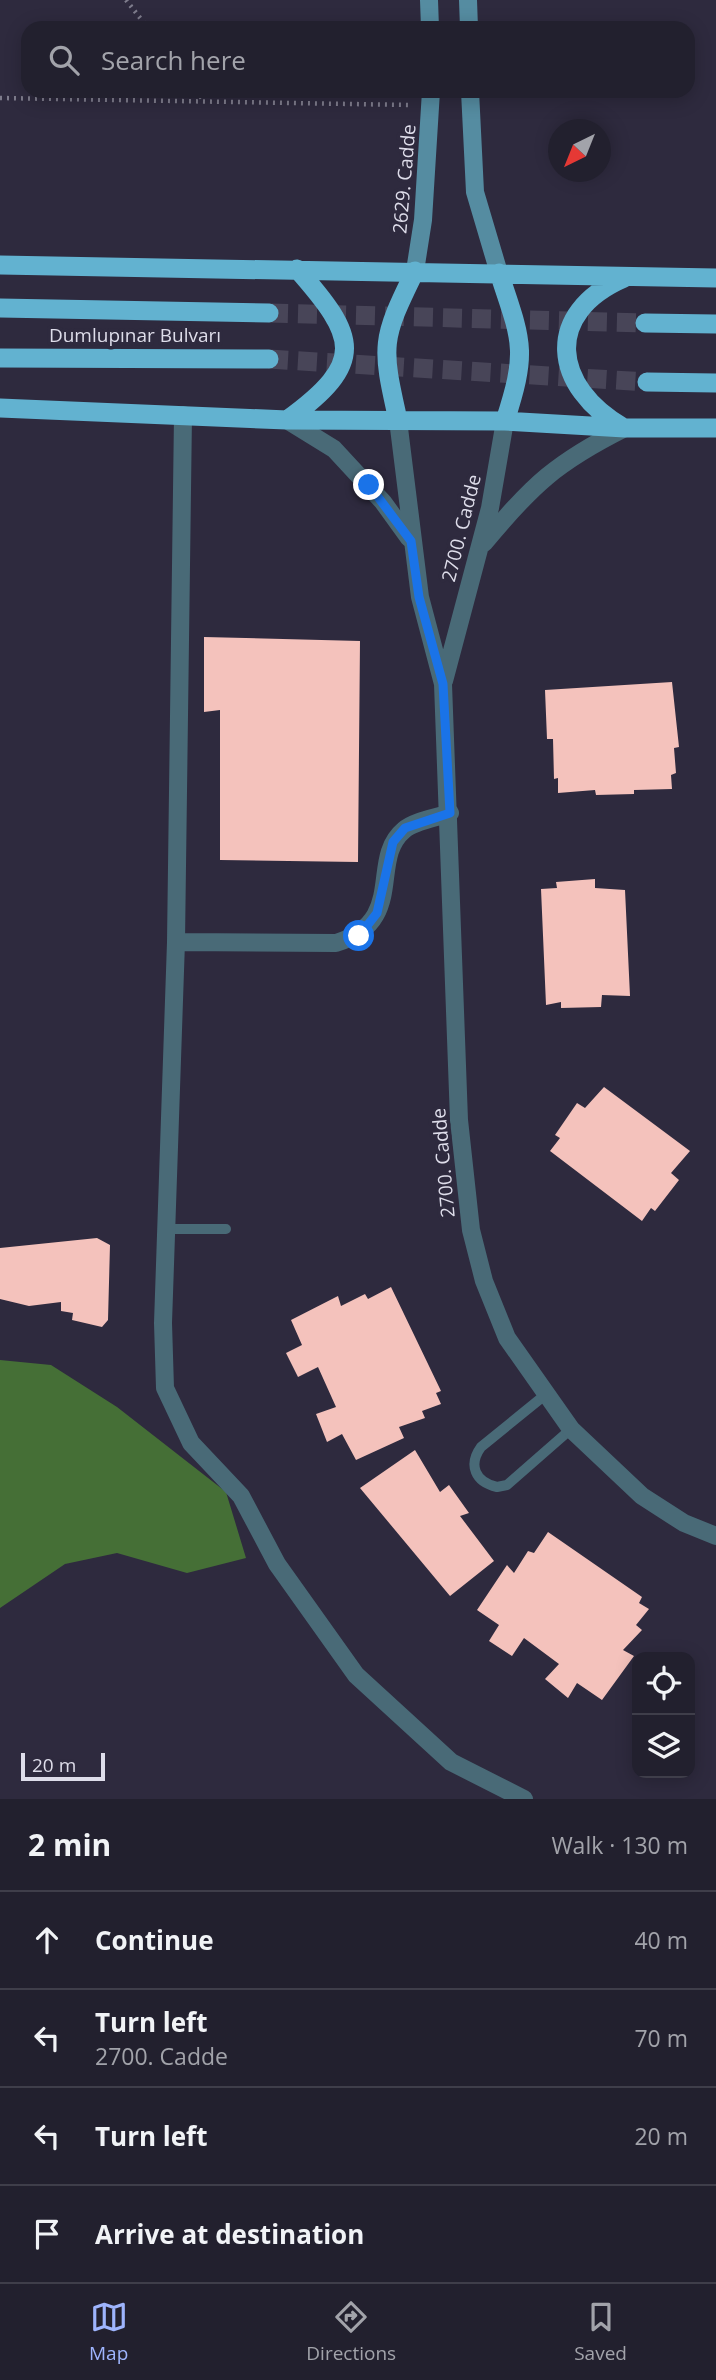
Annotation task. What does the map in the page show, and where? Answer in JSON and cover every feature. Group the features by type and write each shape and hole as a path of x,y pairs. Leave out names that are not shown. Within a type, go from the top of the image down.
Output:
{"highway":[{"path":"0,265 716,278"},
{"path":"287,420 328,387 342,366 346,349 342,330 333,312 297,269"},
{"path":"398,421 386,366 386,335 415,271"},
{"path":"499,273 521,344 521,366 505,421"},
{"path":"625,428 609,419 579,388 564,354 570,327 583,304 602,287 628,276"},
{"name":"Dumlupınar Bulvarı","path":"0,308 269,313"},
{"path":"645,323 716,324"},
{"name":"Dumlupınar Bulvarı","path":"0,358 269,359"},
{"path":"648,382 716,383"},
{"path":"0,408 287,420 505,421 625,428 716,428"}],"main road":[{"path":"429,0 430,21"},
{"path":"468,0 469,21"},
{"name":"2629. Cadde","path":"415,271 423,220 431,98"},
{"path":"470,98 475,192 499,273"}],"street":[{"path":"183,415 176,942 163,1323 164,1388 191,1443 241,1496 277,1564 356,1675 451,1762 524,1799"},
{"path":"287,420 334,449 383,502 411,541"},
{"name":"2700. Cadde","path":"398,421 419,597 443,684 450,813 459,1120 471,1230 484,1282 507,1338 570,1429 642,1496 684,1523 716,1536"},
{"name":"2700. Cadde","path":"443,684 496,481 505,421"},
{"path":"479,548 520,500 550,472 583,449 625,428"},
{"path":"176,942 336,943 359,936 377,913 393,842 405,828 450,813"}],"lane":[{"path":"166,1229 226,1229"},
{"path":"545,1395 481,1447 475,1456 474,1467 478,1477 496,1488 507,1485 570,1429"}],"path":[{"path":"126,0 142,21"},
{"path":"0,98 205,102 431,98"},
{"path":"202,98 205,102"}],"green space":[{"path":"0,1360 51,1365 117,1407 226,1492 246,1558 187,1573 117,1553 65,1564 0,1608"}],"building":[{"path":"204,637 360,641 358,862 220,860 220,710 204,712"},
{"path":"672,682 679,747 674,748 676,773 671,775 672,789 634,790 634,794 596,795 595,790 558,793 558,778 554,779 553,739 547,739 545,690"},
{"path":"595,879 595,888 625,890 630,996 602,995 601,1007 561,1008 561,1002 546,1005 541,889 557,888 556,882"},
{"path":"604,1087 690,1151 671,1173 679,1180 655,1211 651,1208 642,1221 550,1151 560,1138 555,1135 577,1103 585,1108"},
{"path":"97,1238 110,1245 108,1320 102,1327 72,1320 73,1313 61,1311 61,1302 29,1306 0,1299 0,1248"},
{"path":"391,1287 441,1391 436,1393 441,1404 422,1411 425,1418 399,1427 404,1438 356,1460 342,1434 327,1442 316,1414 336,1407 318,1367 298,1377 286,1353 302,1345 291,1320 338,1296 341,1306 365,1294 368,1299"},
{"path":"415,1450 440,1492 449,1485 469,1513 460,1516 494,1561 450,1596 360,1488"},
{"path":"548,1532 642,1597 639,1603 649,1609 636,1625 642,1630 623,1650 632,1655 632,1659 602,1700 577,1683 568,1698 545,1679 559,1664 524,1638 512,1656 489,1641 499,1625 477,1610 507,1565 514,1573 528,1551 534,1553"}],"tunnel":[{"path":"269,313 645,323"},
{"path":"269,359 647,382"}],"route":[{"path":"359,936 377,913 393,842 405,828 450,813 443,684 419,597 411,541 369,485"}]}
